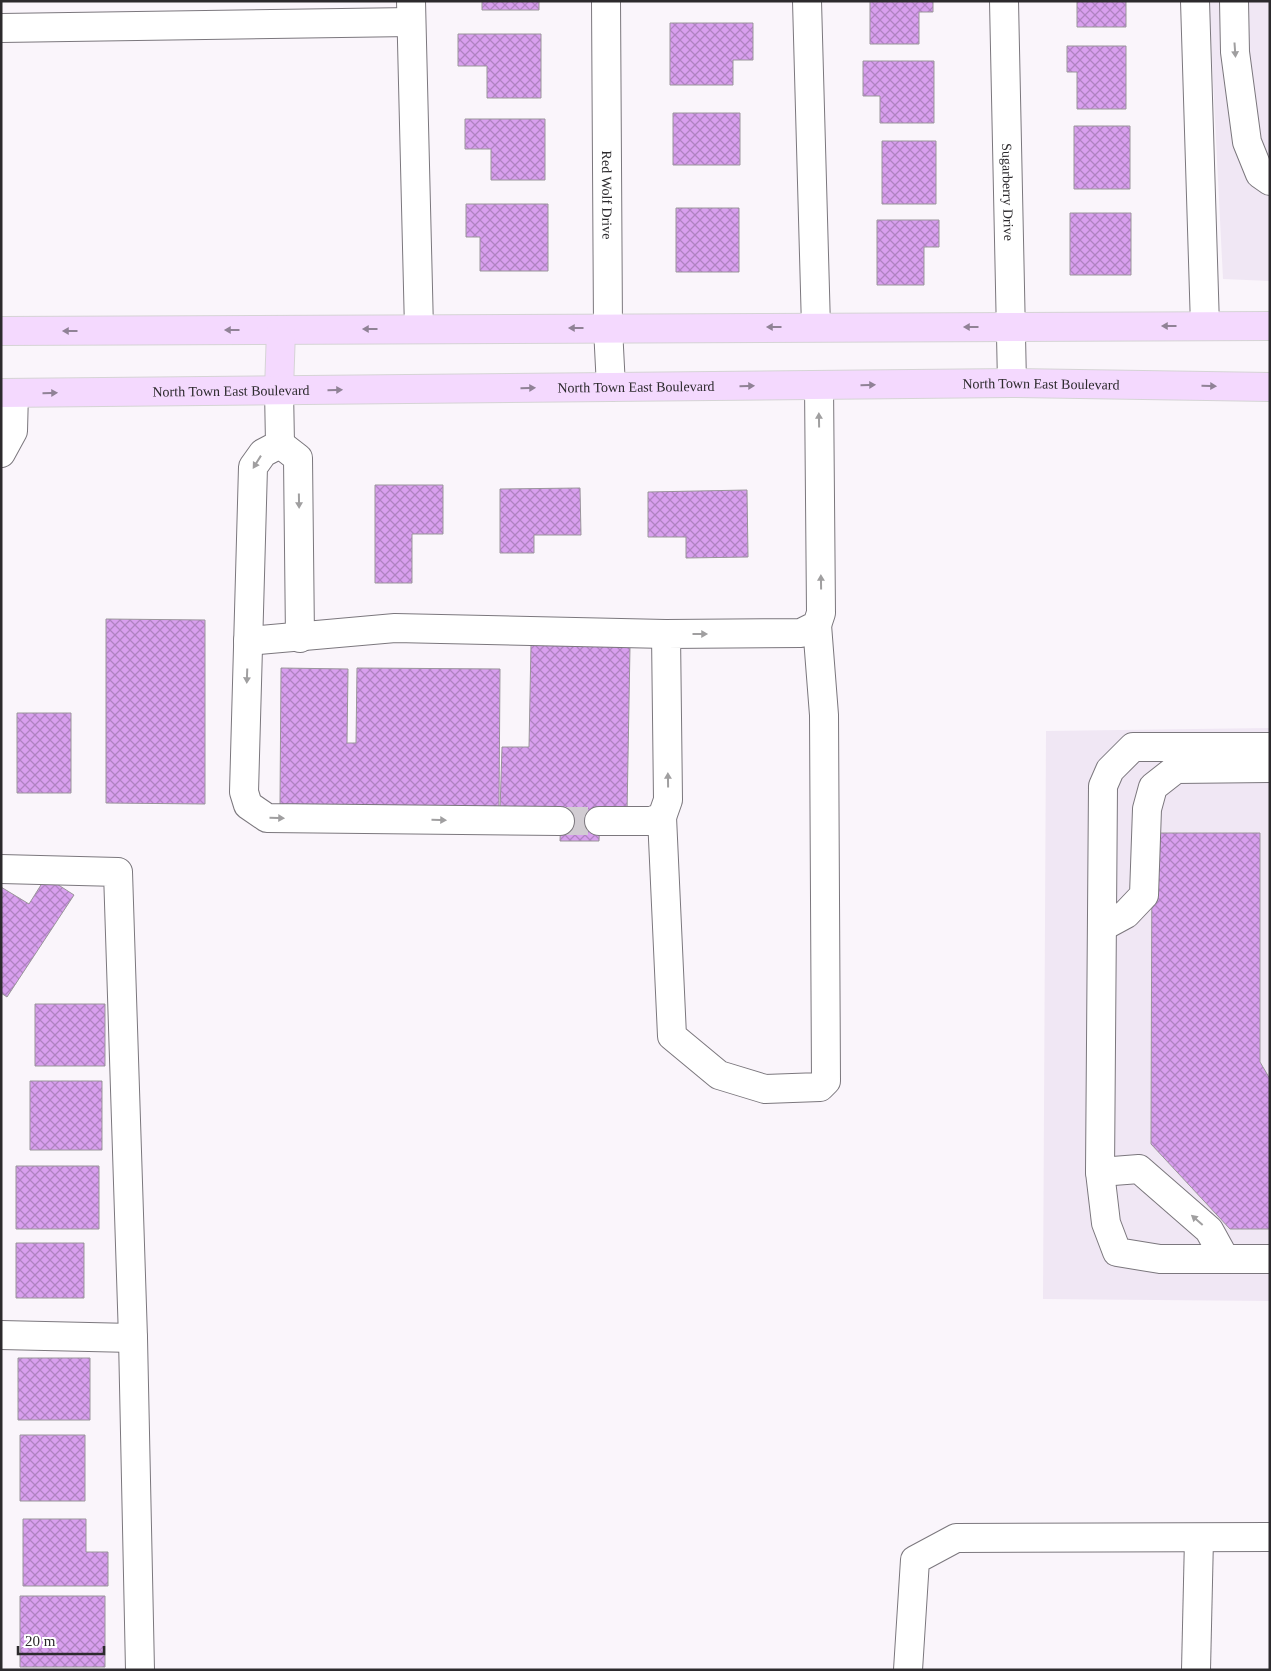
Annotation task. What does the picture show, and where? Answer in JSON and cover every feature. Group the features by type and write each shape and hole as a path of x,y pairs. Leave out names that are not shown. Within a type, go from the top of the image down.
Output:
{"main road":[{"path":"1,332 1270,326"},
{"path":"279,390 281,330"},
{"name":"North Town East Boulevard","path":"8,393 1012,383 1270,387"}],"street":[{"name":"Red Wolf Drive","path":"606,1 608,328 611,387"},
{"path":"808,1 816,327"},
{"name":"Sugarberry Drive","path":"1004,1 1012,383"},
{"path":"1195,1 1205,326"},
{"path":"1234,1 1235,52 1247,142 1260,174 1270,181"},
{"path":"1,28 411,12 419,329"},
{"path":"666,634 668,800 662,817 672,1036 719,1075 765,1089 820,1087 826,1081 824,725 817,625 822,613 819,385"},
{"path":"279,390 280,444"},
{"path":"1,453 13,431 8,393"},
{"path":"280,444 298,458 300,638"},
{"path":"280,444 263,453 253,466 244,792 248,805 267,818 560,821"},
{"path":"248,641 300,638 395,628 666,634 801,633 817,625"},
{"path":"1270,747 1133,747 1110,770 1103,786 1100,1172 1106,1223 1117,1252 1160,1259 1270,1259"},
{"path":"1102,927 1126,914 1144,895 1147,809 1153,787 1176,769 1270,768"},
{"path":"599,822 651,822 662,817"},
{"path":"1,869 118,872 133,1338 140,1670"},
{"path":"1100,1172 1139,1169 1210,1230 1225,1259"},
{"path":"1,1335 133,1338"},
{"path":"908,1670 915,1560 956,1538 1270,1537"},
{"path":"1196,1670 1199,1538"}],"shaded area":[{"path":"1209,1 1270,1 1270,281 1223,279"},
{"path":"1270,728 1270,1301 1043,1299 1046,731"}],"building":[{"path":"482,1 539,1 539,10 482,10"},
{"path":"870,1 933,1 933,12 919,12 919,44 870,44"},
{"path":"1077,1 1126,1 1126,27 1077,27"},
{"path":"670,23 753,23 753,60 733,60 733,85 670,85"},
{"path":"458,34 541,34 541,98 487,98 487,66 458,66"},
{"path":"1067,46 1126,46 1126,109 1077,109 1077,72 1067,72"},
{"path":"863,61 934,61 934,123 880,123 880,96 863,96"},
{"path":"673,113 740,113 740,165 673,165"},
{"path":"465,119 545,119 545,180 491,180 491,149 465,149"},
{"path":"1074,126 1130,126 1130,189 1074,189"},
{"path":"882,141 936,141 936,204 882,204"},
{"path":"466,204 548,204 548,271 480,271 480,237 466,237"},
{"path":"676,208 739,208 739,272 676,272"},
{"path":"1070,213 1131,213 1131,275 1070,275"},
{"path":"877,220 939,220 939,247 924,247 924,285 877,285"},
{"path":"375,485 443,485 443,534 412,534 412,583 375,583"},
{"path":"580,488 581,535 534,535 534,553 500,553 500,489"},
{"path":"747,490 748,557 686,558 686,537 648,537 648,492"},
{"path":"106,619 205,620 205,804 106,803"},
{"path":"531,644 630,646 627,814 600,814 599,841 560,841 561,811 500,811 502,747 529,747"},
{"path":"281,668 348,669 347,743 356,743 357,668 500,669 499,807 280,806"},
{"path":"17,713 71,713 71,793 17,793"},
{"path":"1152,833 1260,833 1260,1062 1270,1079 1270,1229 1230,1229 1151,1144"},
{"path":"46,877 74,895 7,997 1,993 1,887 29,904"},
{"path":"35,1004 105,1004 105,1066 35,1066"},
{"path":"30,1081 102,1081 102,1150 30,1150"},
{"path":"16,1166 99,1166 99,1229 16,1229"},
{"path":"16,1243 84,1243 84,1298 16,1298"},
{"path":"18,1358 90,1358 90,1420 18,1420"},
{"path":"20,1435 85,1435 85,1501 20,1501"},
{"path":"23,1519 86,1519 86,1552 108,1552 108,1586 23,1586"},
{"path":"20,1596 105,1596 105,1667 20,1667"}],"tunnel":[{"path":"560,821 599,821"}]}
